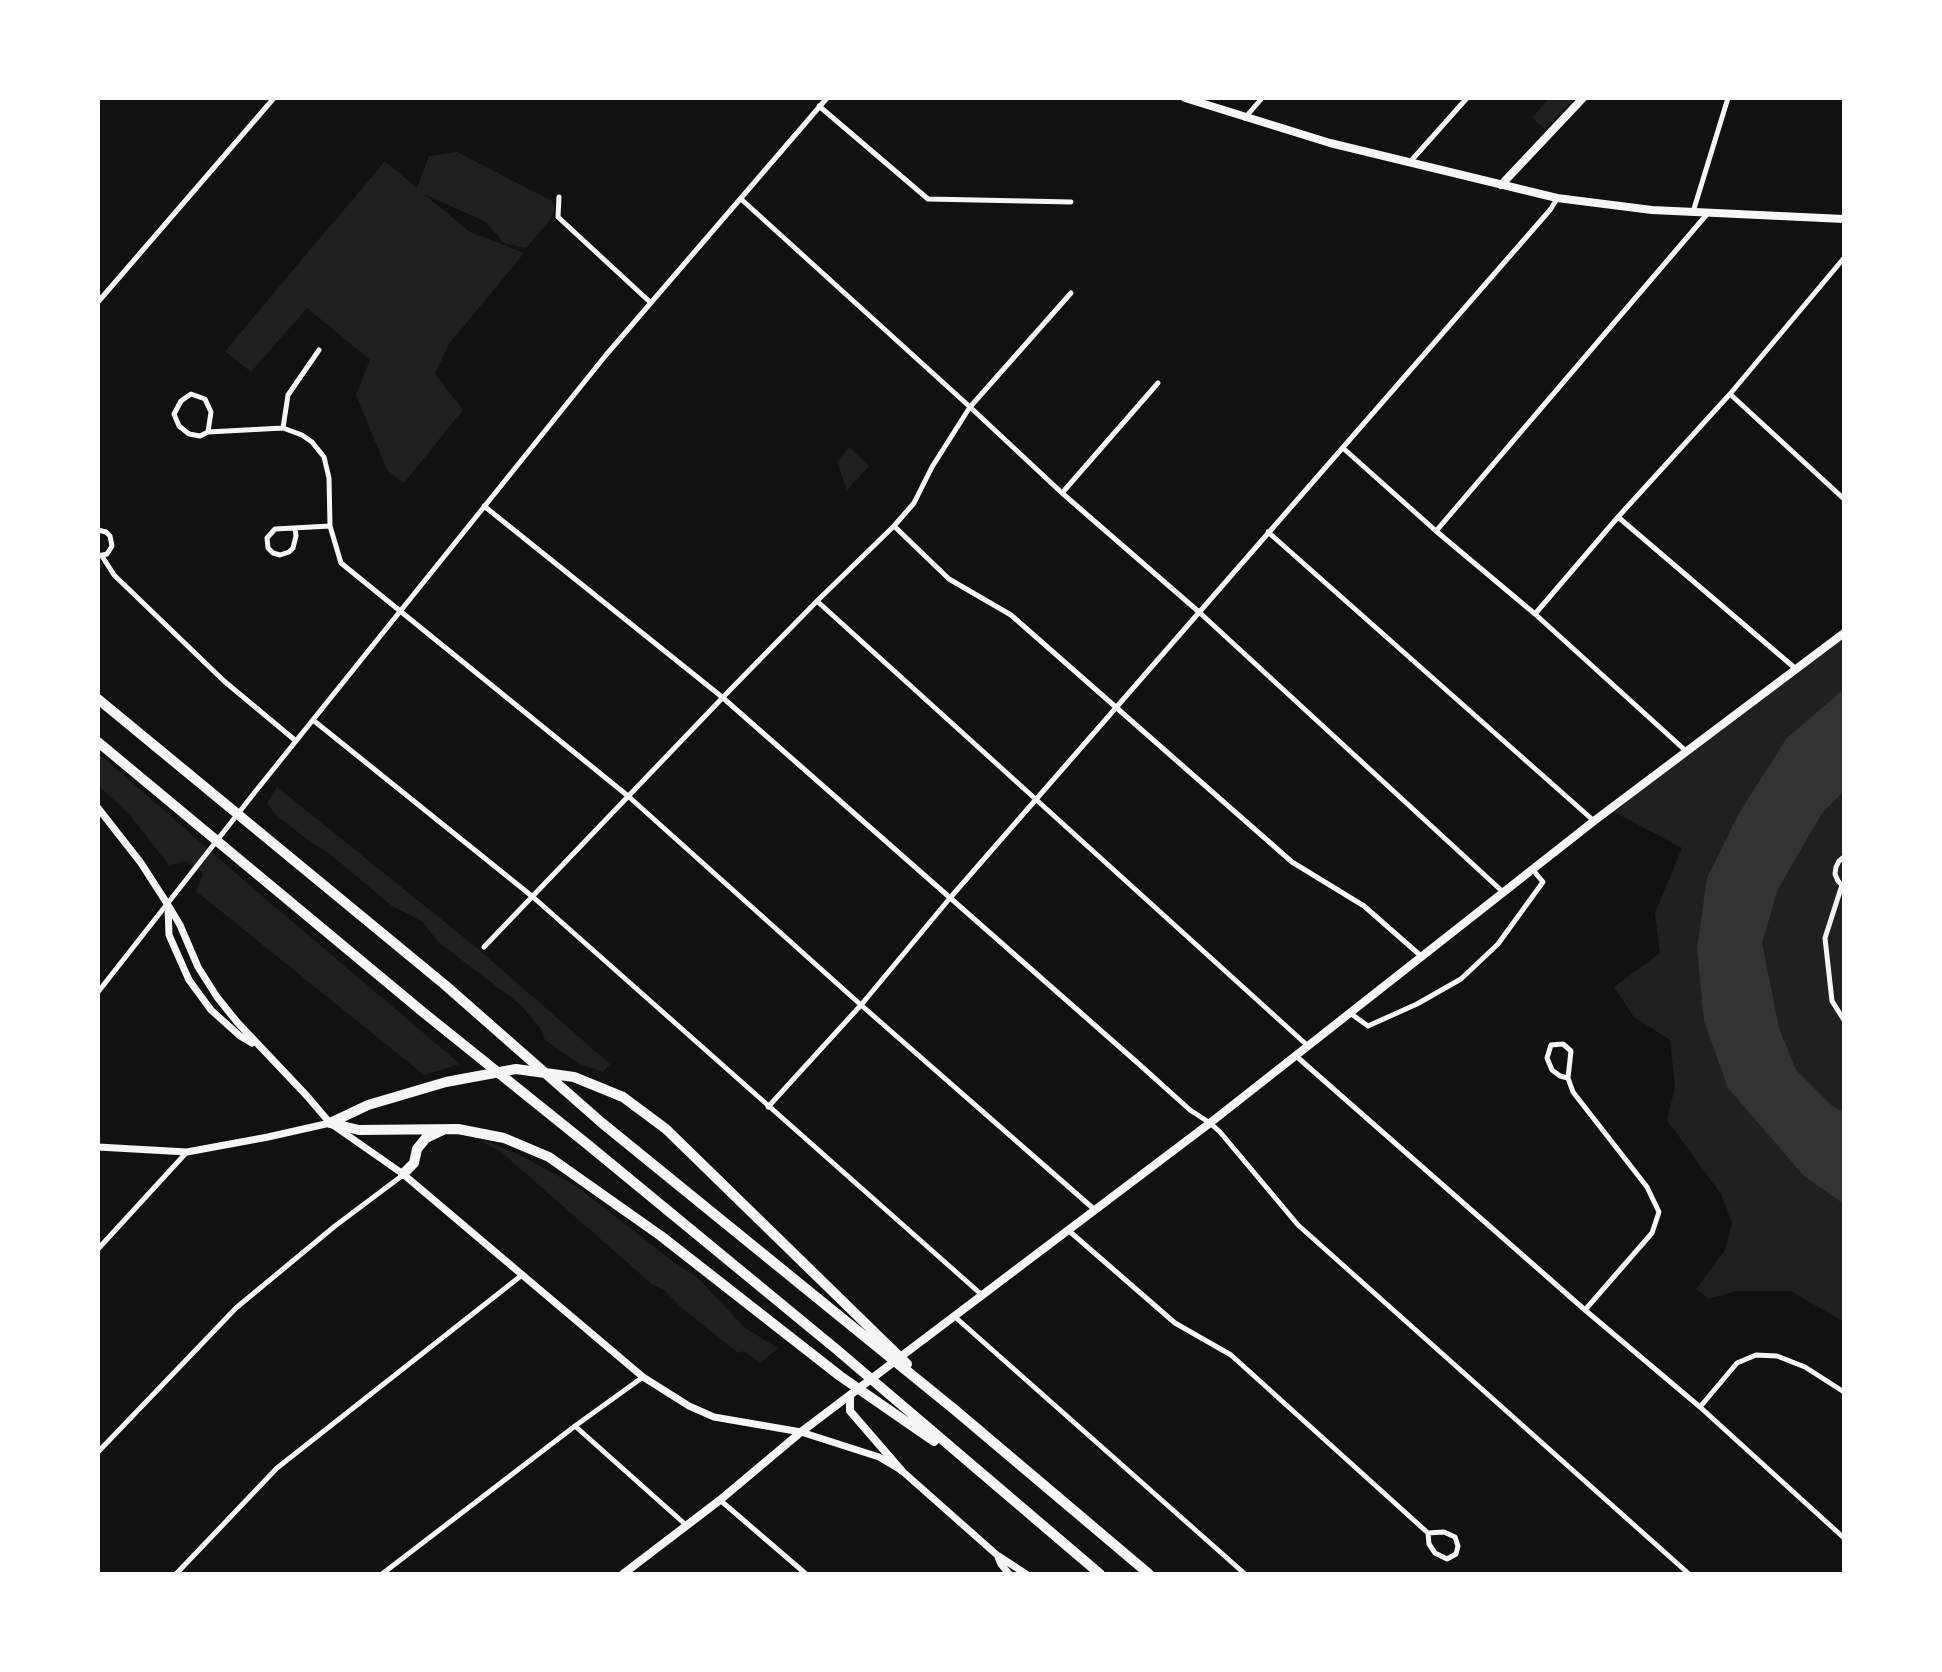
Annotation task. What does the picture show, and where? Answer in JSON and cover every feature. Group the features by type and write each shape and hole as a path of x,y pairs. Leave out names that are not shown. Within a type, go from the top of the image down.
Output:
{"highway":[{"path":"98,699 445,985 602,1123 955,1410 1149,1574"},
{"path":"98,742 836,1349 1100,1574"},
{"path":"330,1123 368,1105 446,1082 516,1069 574,1077 623,1097 666,1129 955,1410"},
{"path":"330,1123 359,1130 455,1129 504,1138 549,1157 661,1236 840,1376 979,1471"},
{"path":"403,1174 414,1163 417,1149 426,1138 443,1130 455,1129"}],"main road":[{"path":"1185,98 1330,143 1557,198 1693,212 1844,219"},
{"path":"1501,185 1583,98"},
{"path":"623,1574 720,1500 801,1432 1210,1123 1594,821 1844,633"},
{"path":"98,808 141,863 168,905 198,967 217,997 330,1123 403,1174 643,1377 689,1406 714,1417 801,1432 879,1457 901,1470"},
{"path":"168,905 169,935 189,980 211,1010 240,1036 259,1046"},
{"path":"98,1147 187,1152 330,1123"},
{"path":"846,1398 850,1411 901,1470 997,1555 1026,1574"},
{"path":"997,1555 1009,1574"}],"street":[{"path":"98,302 274,98"},
{"path":"98,992 606,355 827,98"},
{"path":"1245,118 1262,98"},
{"path":"1410,162 1467,98"},
{"path":"1693,212 1728,98"},
{"path":"819,106 928,199 1071,202"},
{"path":"559,197 558,217 651,303"},
{"path":"768,1107 861,1005 950,898 1550,210 1557,198"},
{"path":"741,199 1062,493 1199,612 1503,892"},
{"path":"1436,531 1708,212"},
{"path":"1535,614 1730,394 1844,258"},
{"path":"484,947 722,697 894,526 914,503 932,467 970,407 1071,293"},
{"path":"283,428 288,395 319,350"},
{"path":"1062,493 1158,383"},
{"path":"208,432 211,412 205,399 191,394 181,401 174,414 179,426 189,434 200,436 208,432 283,428 312,442 324,457 329,478 330,526 341,563 628,796 1095,1210"},
{"path":"1730,394 1844,499"},
{"path":"1343,448 1535,614 1686,751"},
{"path":"484,506 722,697 1190,1110 1227,1138 1298,1225 1689,1574"},
{"path":"1618,517 1796,669"},
{"path":"295,528 293,548 289,552 280,555 268,548 267,538 275,529 330,526"},
{"path":"894,526 949,579 1011,615 1292,862 1364,906 1421,956"},
{"path":"98,530 106,532 112,540 110,550 100,556 114,575 224,681 296,741"},
{"path":"1268,532 1594,821"},
{"path":"817,601 1308,1046"},
{"path":"313,720 533,897 982,1295"},
{"path":"1844,857 1839,861 1835,874 1843,886 1825,938 1832,1001 1844,1020"},
{"path":"1350,1013 1368,1026 1417,1004 1461,979 1498,944 1543,882 1533,870"},
{"path":"1568,1078 1552,1070 1547,1058 1551,1045 1563,1044 1571,1051 1568,1078 1573,1092 1647,1187 1659,1212 1652,1233 1585,1310"},
{"path":"1296,1056 1700,1407 1844,1538"},
{"path":"98,1249 187,1152"},
{"path":"98,1452 236,1308 403,1174"},
{"path":"1067,1230 1175,1323 1231,1355 1428,1533 1429,1544 1435,1553 1447,1559 1456,1554 1458,1546 1455,1537 1444,1532 1428,1533"},
{"path":"176,1574 277,1468 522,1275"},
{"path":"954,1316 1245,1574"},
{"path":"1700,1407 1737,1363 1756,1355 1777,1356 1805,1367 1844,1392"},
{"path":"382,1574 643,1377"},
{"path":"575,1426 686,1525"},
{"path":"720,1500 806,1574"}],"shaded area":[{"path":"1549,98 1575,98 1545,129 1532,118"},
{"path":"457,152 552,201 555,209 551,219 526,248 504,243 486,222 424,194 470,232 524,253 449,344 435,374 463,410 404,483 387,470 356,395 370,360 307,308 251,372 225,351 385,161 417,188 429,156"},
{"path":"849,447 869,466 847,490 837,462"},
{"path":"1844,631 1844,1322 1791,1291 1737,1291 1708,1299 1696,1289 1725,1250 1732,1223 1721,1194 1667,1120 1675,1087 1670,1040 1634,1017 1614,987 1660,953 1655,913 1682,848 1614,812"},
{"path":"1844,689 1844,791 1822,813 1778,889 1762,943 1779,1028 1796,1070 1830,1104 1844,1113 1844,1204 1804,1176 1728,1088 1704,1021 1697,949 1707,878 1738,815 1786,739"},
{"path":"98,753 460,1064 424,1075 196,891 203,874 186,861 169,865 130,815 98,785"},
{"path":"277,787 477,948 610,1064 603,1072 580,1064 545,1040 540,1028 521,1005 438,942 423,922 392,906 330,854 275,814 267,803"},
{"path":"478,1140 522,1156 576,1186 698,1278 745,1328 778,1348 760,1363 744,1351 738,1353 664,1290 653,1285 500,1151"}]}
